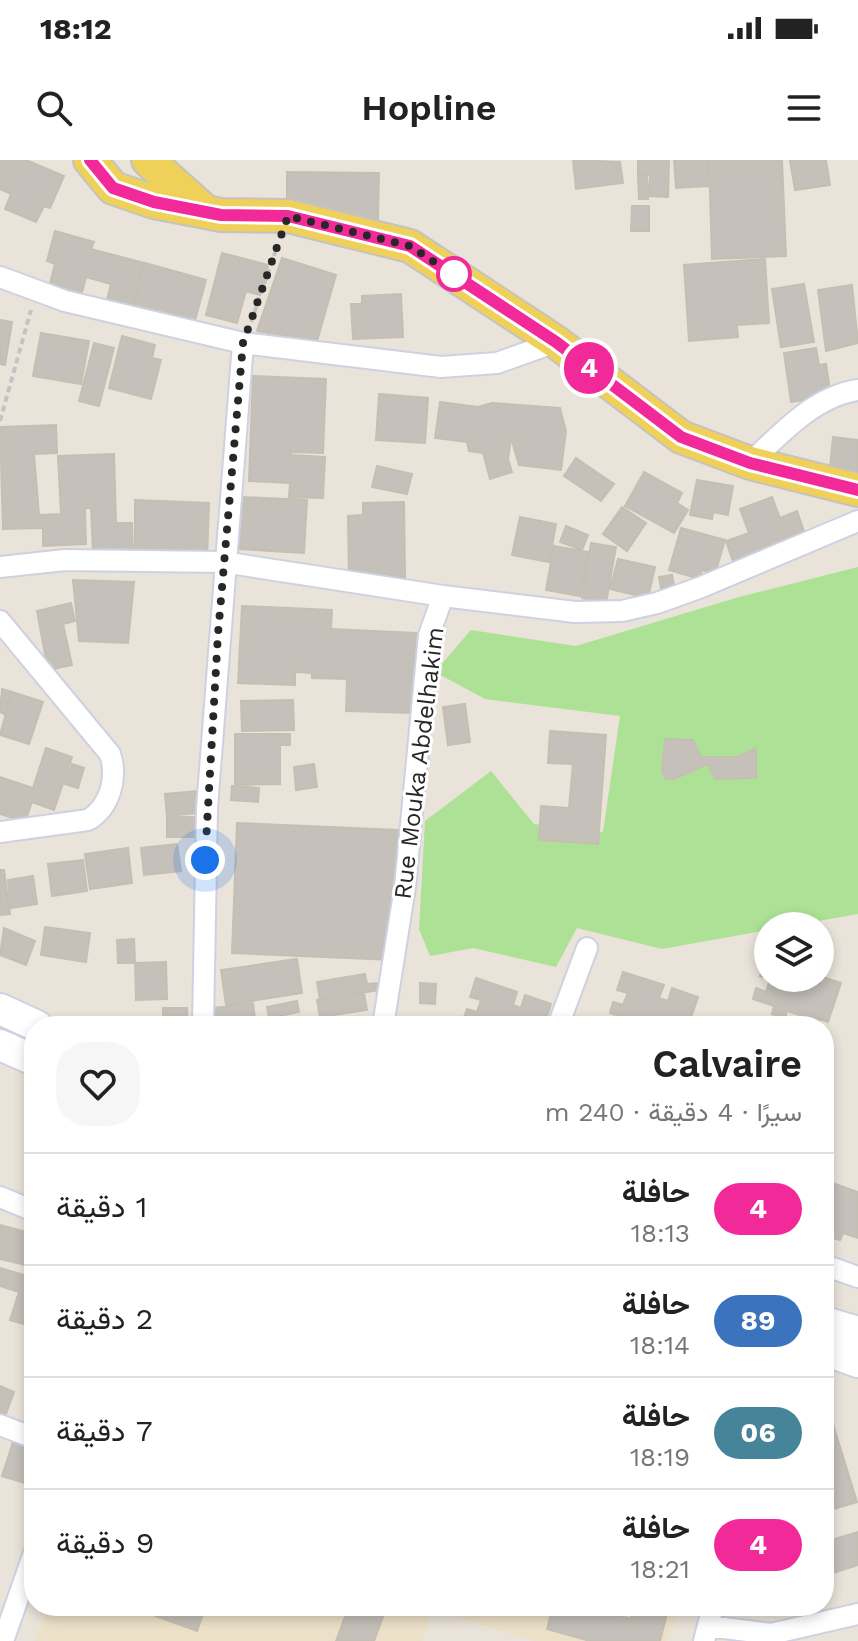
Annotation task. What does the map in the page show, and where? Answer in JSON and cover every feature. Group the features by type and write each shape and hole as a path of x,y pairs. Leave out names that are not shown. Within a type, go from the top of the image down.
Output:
{"main road":[{"path":"90,160 113,188 154,202 206,212 288,216 410,246 556,342 681,437 750,463 858,490"},
{"path":"148,160 206,212"},
{"path":"0,1009 24,1020"},
{"path":"0,1045 24,1056"},
{"path":"834,1325 858,1332"},
{"path":"834,1354 858,1362"}],"street":[{"path":"0,277 36,292 243,343 470,367 497,363 556,342"},
{"path":"203,1016 207,808 223,562 243,343"},
{"path":"750,463 815,408 841,393 858,390"},
{"name":"Rue Mouka Abdelhakim","path":"385,1016 405,887 429,635 443,596 575,612 622,611 699,588 858,521"},
{"path":"0,567 65,560 223,562 443,596"},
{"path":"0,621 110,754 114,770 104,804 99,813 88,820 0,832"},
{"path":"562,1016 587,948"},
{"path":"0,1197 24,1207"},
{"path":"834,1269 858,1277"},
{"path":"0,1425 24,1434"},
{"path":"3,1641 24,1581"},
{"path":"708,1624 771,1634 858,1614"}],"path":[{"path":"243,343 288,216"},
{"path":"0,421 36,292"}],"shaded area":[{"path":"44,1616 431,1616 421,1641 35,1641"},
{"path":"453,1616 676,1616 667,1641 534,1641"}],"green space":[{"path":"858,567 858,914 834,918 834,912 754,912 754,933 662,949 577,928 556,967 473,948 430,956 419,929 425,821 491,771 534,824 603,832 620,716 485,699 435,672 471,630 576,646 739,597"}],"building":[{"path":"0,160 26,160 64,176 50,208 44,206 36,222 5,209 11,194 0,189"},
{"path":"573,160 620,162 623,183 576,189"},
{"path":"638,160 669,160 668,197 649,196 650,175 638,174"},
{"path":"674,160 708,160 709,186 676,188"},
{"path":"709,160 782,160 786,256 712,259"},
{"path":"790,160 826,160 830,185 795,190"},
{"path":"287,172 379,173 378,220 314,219 314,202 287,202"},
{"path":"647,175 648,199 639,199 638,176"},
{"path":"632,206 649,206 649,231 631,231"},
{"path":"55,231 94,242 91,249 144,263 132,306 107,300 111,284 86,277 80,300 48,291 55,264 47,261"},
{"path":"222,253 268,265 260,295 246,291 237,323 206,315"},
{"path":"282,258 336,275 317,341 257,331"},
{"path":"765,259 769,323 737,325 738,337 689,341 684,265"},
{"path":"145,263 206,280 193,328 132,311"},
{"path":"804,284 814,342 781,347 772,289"},
{"path":"852,285 858,343 826,351 818,290"},
{"path":"401,294 403,337 353,339 351,304 362,304 362,296"},
{"path":"0,320 12,322 5,365 0,364"},
{"path":"41,333 89,341 81,384 33,376"},
{"path":"122,336 155,345 152,358 161,360 151,399 109,388"},
{"path":"94,343 114,348 99,406 79,401"},
{"path":"816,348 819,365 826,364 831,397 791,402 784,353"},
{"path":"253,376 326,379 323,453 291,452 291,455 325,457 323,498 289,497 290,483 249,481"},
{"path":"379,394 428,398 425,443 376,440"},
{"path":"440,402 478,407 492,403 560,408 566,431 561,470 519,465 511,438 508,459 512,472 490,479 483,453 469,451 467,442 435,438"},
{"path":"56,425 57,453 34,454 39,515 61,514 58,456 114,454 116,523 132,523 133,552 93,553 91,508 85,508 86,544 43,546 43,528 3,529 0,427"},
{"path":"833,437 858,440 858,482 829,478"},
{"path":"576,458 614,484 601,501 564,476"},
{"path":"377,466 412,474 407,494 372,487"},
{"path":"644,472 682,493 677,503 688,510 674,533 625,506"},
{"path":"697,480 733,486 728,515 713,512 712,519 690,515"},
{"path":"241,497 307,500 304,553 239,549"},
{"path":"772,497 780,518 797,511 807,540 735,567 726,541 749,533 740,509"},
{"path":"135,500 209,503 207,559 135,553"},
{"path":"404,502 405,578 349,579 348,516 363,515 363,503"},
{"path":"622,507 646,523 627,551 603,534"},
{"path":"520,517 556,524 549,562 512,555"},
{"path":"566,526 588,535 582,550 560,542"},
{"path":"681,528 725,540 715,574 702,570 700,579 669,570"},
{"path":"591,543 616,547 606,603 582,598"},
{"path":"554,546 588,552 580,596 546,590"},
{"path":"618,559 655,567 648,598 610,589"},
{"path":"672,575 675,591 662,594 659,577"},
{"path":"73,580 134,582 128,643 79,641"},
{"path":"71,603 75,621 63,624 72,665 48,670 37,611"},
{"path":"242,606 332,610 331,629 416,633 413,713 346,711 347,679 312,678 312,673 295,672 295,685 238,683"},
{"path":"2,689 12,692 4,714 0,712"},
{"path":"12,692 43,702 29,744 0,735"},
{"path":"293,700 294,730 242,731 241,701"},
{"path":"465,704 470,742 448,745 443,707"},
{"path":"550,731 606,735 598,844 539,840 541,806 569,808 573,764 548,763"},
{"path":"235,734 290,734 290,745 280,745 280,784 235,785"},
{"path":"665,739 693,740 701,757 738,757 756,748 756,778 715,779 708,764 674,779 666,779 662,770"},
{"path":"46,748 72,757 54,810 32,802 25,822 0,814 0,777 33,788"},
{"path":"72,764 84,768 78,788 65,784"},
{"path":"314,764 317,787 296,790 294,767"},
{"path":"232,786 259,788 258,802 231,800"},
{"path":"198,791 199,813 167,816 165,794"},
{"path":"167,816 195,817 195,837 167,837"},
{"path":"237,823 398,830 392,960 232,953"},
{"path":"177,844 181,871 144,875 141,848"},
{"path":"128,848 132,883 90,889 85,854"},
{"path":"83,860 87,891 52,896 48,864"},
{"path":"0,870 4,870 10,914 0,915"},
{"path":"33,876 37,904 11,908 8,880"},
{"path":"45,927 90,933 86,962 41,955"},
{"path":"4,928 35,941 26,965 0,955"},
{"path":"134,939 135,963 118,963 117,940"},
{"path":"297,959 302,993 226,1005 221,970"},
{"path":"166,962 167,999 136,1000 135,963"},
{"path":"623,972 664,985 659,998 668,1001 672,988 698,997 691,1016 619,1016 610,1013 613,1002 623,1005 628,993 617,990"},
{"path":"365,974 367,984 378,983 379,990 320,1000 317,982"},
{"path":"476,978 517,992 513,1005 521,1008 525,995 551,1004 547,1016 464,1016 467,1009 477,1012 481,1000 470,997"},
{"path":"834,981 841,983 830,1016 803,1016 787,1011 786,1016 778,1016 772,1014 774,1006 753,999 755,992 834,992"},
{"path":"420,983 436,984 435,1004 420,1003"},
{"path":"364,993 367,1010 320,1016 317,1000"},
{"path":"297,1001 299,1012 269,1016 267,1007"},
{"path":"253,1003 255,1016 205,1016 204,1009"},
{"path":"163,1008 187,1008 187,1016 163,1016"},
{"path":"834,1184 858,1192 858,1238 843,1233 840,1240 834,1238"},
{"path":"0,1225 24,1231 24,1265 0,1259"},
{"path":"0,1268 24,1275 24,1324 10,1320 19,1292 0,1286"},
{"path":"0,1386 14,1392 4,1419 0,1417"},
{"path":"834,1427 857,1502 834,1509"},
{"path":"13,1442 24,1446 24,1483 2,1476"},
{"path":"858,1532 858,1565 834,1573 834,1539"},
{"path":"156,1616 202,1616 197,1631"},
{"path":"345,1616 383,1616 374,1641 336,1641"},
{"path":"550,1616 620,1616 631,1619 632,1616 666,1616 660,1641 590,1641 547,1629"}],"bus line":[{"name":"4","path":"90,160 103,180 113,188 154,202 221,215 288,216 410,246 556,342 681,437 750,463 858,490"}],"route":[{"path":"205,860 223,562 243,343 288,216 410,246 460,279 454,274"}]}
